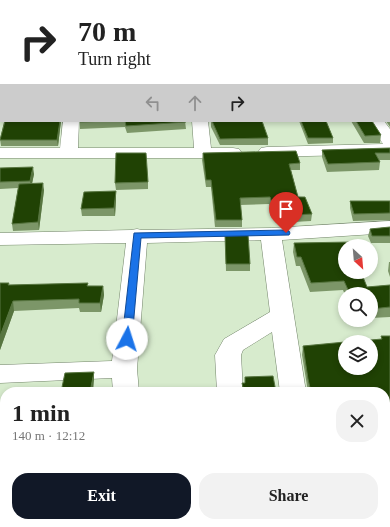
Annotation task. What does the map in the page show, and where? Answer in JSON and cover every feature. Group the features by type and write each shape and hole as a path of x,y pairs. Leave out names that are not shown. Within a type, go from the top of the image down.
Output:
{"street":[{"path":"69,152 71,122"},
{"path":"200,122 203,154"},
{"path":"377,122 390,141"},
{"path":"0,153 69,152 203,154 390,149"},
{"path":"0,239 137,235 271,234 390,227"},
{"path":"271,234 292,387"},
{"path":"0,374 125,381 137,235"},
{"path":"230,387 228,355 233,345 283,315"}],"building":[{"path":"5,122 60,122 57,140 0,140"},
{"path":"125,122 186,122 126,126"},
{"path":"212,122 262,122 268,138 220,139"},
{"path":"301,122 326,122 333,138 308,138"},
{"path":"357,122 373,122 381,135 365,136"},
{"path":"390,148 390,153 375,153 380,162 328,164 322,150"},
{"path":"296,151 300,163 289,164 298,197 305,197 312,214 276,216 270,197 240,198 242,220 216,220 211,180 206,180 203,153"},
{"path":"116,153 146,153 148,182 115,183"},
{"path":"33,167 30,181 0,182 0,168"},
{"path":"43,183 38,222 12,224 19,184"},
{"path":"116,191 114,208 81,209 84,192"},
{"path":"350,201 390,201 390,213 354,214"},
{"path":"390,227 390,236 372,236 370,229"},
{"path":"248,234 250,264 226,264 225,235"},
{"path":"338,242 338,279 364,279 367,287 347,287 344,281 311,283 301,257 297,257 294,243"},
{"path":"0,283 9,283 8,285 88,283 87,286 103,286 100,303 79,303 79,299 13,301 0,336"},
{"path":"390,285 390,307 378,308 378,287 367,287"},
{"path":"381,336 390,336 390,387 310,387 303,346 338,343 338,375 378,375 378,339 382,339"},
{"path":"94,372 91,387 62,387 65,373"},
{"path":"273,376 275,387 243,387 242,383 245,383 245,377"}],"route":[{"path":"127,339 137,235 286,233"}]}
